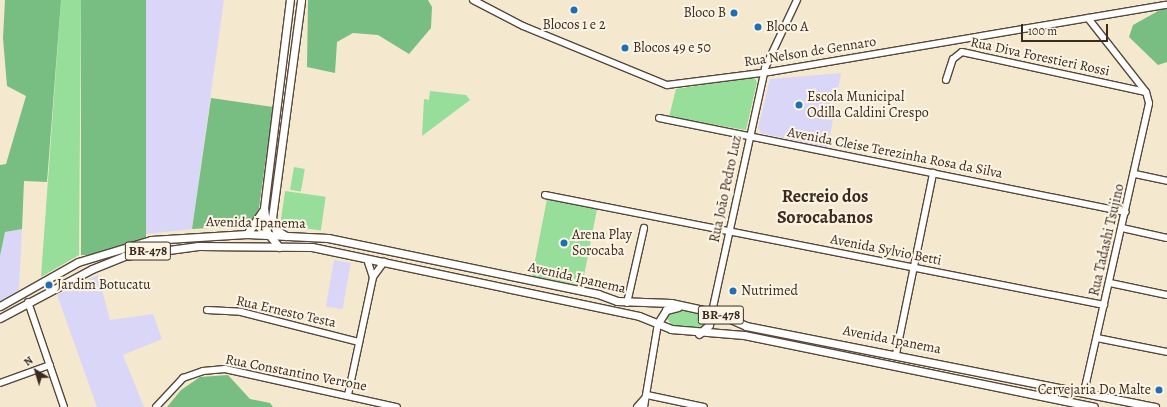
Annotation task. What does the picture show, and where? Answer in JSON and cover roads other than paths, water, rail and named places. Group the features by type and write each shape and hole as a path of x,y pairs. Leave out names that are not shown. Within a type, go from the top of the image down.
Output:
{"main road":[{"path":"280,247 268,235 264,208 290,0"},
{"path":"286,236 276,230 272,218 301,0"},
{"path":"247,234 255,228 264,208"},
{"name":"Avenida Ipanema","path":"2,305 78,262 112,249 177,236 247,234 335,240 627,303 671,303 712,312 746,326 896,354 1155,407"},
{"name":"Avenida Ipanema","path":"0,318 92,268 130,255 198,246 312,248 639,316 658,323 699,334 744,335 1082,406 1094,407"},
{"path":"2,305 19,299 28,302"},
{"path":"658,323 671,308 698,309"},
{"path":"699,334 709,325 712,312"}],"street":[{"name":"Rua Nelson de Gennaro","path":"474,0 523,26 667,85 764,72 1166,5"},
{"name":"Rua João Pedro Luz","path":"712,312 764,72 796,0"},
{"path":"1088,18 1146,92"},
{"name":"Rua Diva Forestieri Rossi","path":"946,80 952,59 962,52 1146,92"},
{"name":"Rua Tadashi Tsujino","path":"1084,392 1148,113 1146,92"},
{"name":"Avenida Cleise Terezinha Rosa da Silva","path":"659,118 1126,212"},
{"path":"896,354 933,173"},
{"path":"1135,174 1167,181"},
{"name":"Avenida Sylvio Betti","path":"545,195 1104,305"},
{"path":"627,303 644,228"},
{"path":"1122,228 1167,238"},
{"path":"348,395 372,277 367,259"},
{"path":"372,277 384,262"},
{"path":"1110,283 1167,295"},
{"path":"28,302 64,407"},
{"name":"Rua Ernesto Testa","path":"207,310 241,312 359,342"},
{"path":"644,407 658,323"},
{"path":"1097,338 1167,352"},
{"path":"0,383 50,365"},
{"name":"Rua Constantino Verrone","path":"156,407 184,378 203,371 225,368 397,407"},
{"path":"637,407 647,395"},
{"path":"647,395 704,407"}],"place":[{"name":"Blocos 1 e 2","path":"574,10"},
{"name":"Bloco B","path":"734,13"},
{"name":"Bloco A","path":"758,27"},
{"name":"Blocos 49 e 50","path":"625,48"},
{"name":"Escola Municipal Odilla Caldini Crespo","path":"799,105"},
{"name":"Arena Play Sorocaba","path":"564,243"},
{"name":"Jardim Botucatu","path":"49,285"},
{"name":"Nutrimed","path":"733,291"},
{"name":"Cervejaria Do Malte","path":"1159,390"}],"district":[{"name":"Recreio dos Sorocabanos","path":"825,207"}]}
